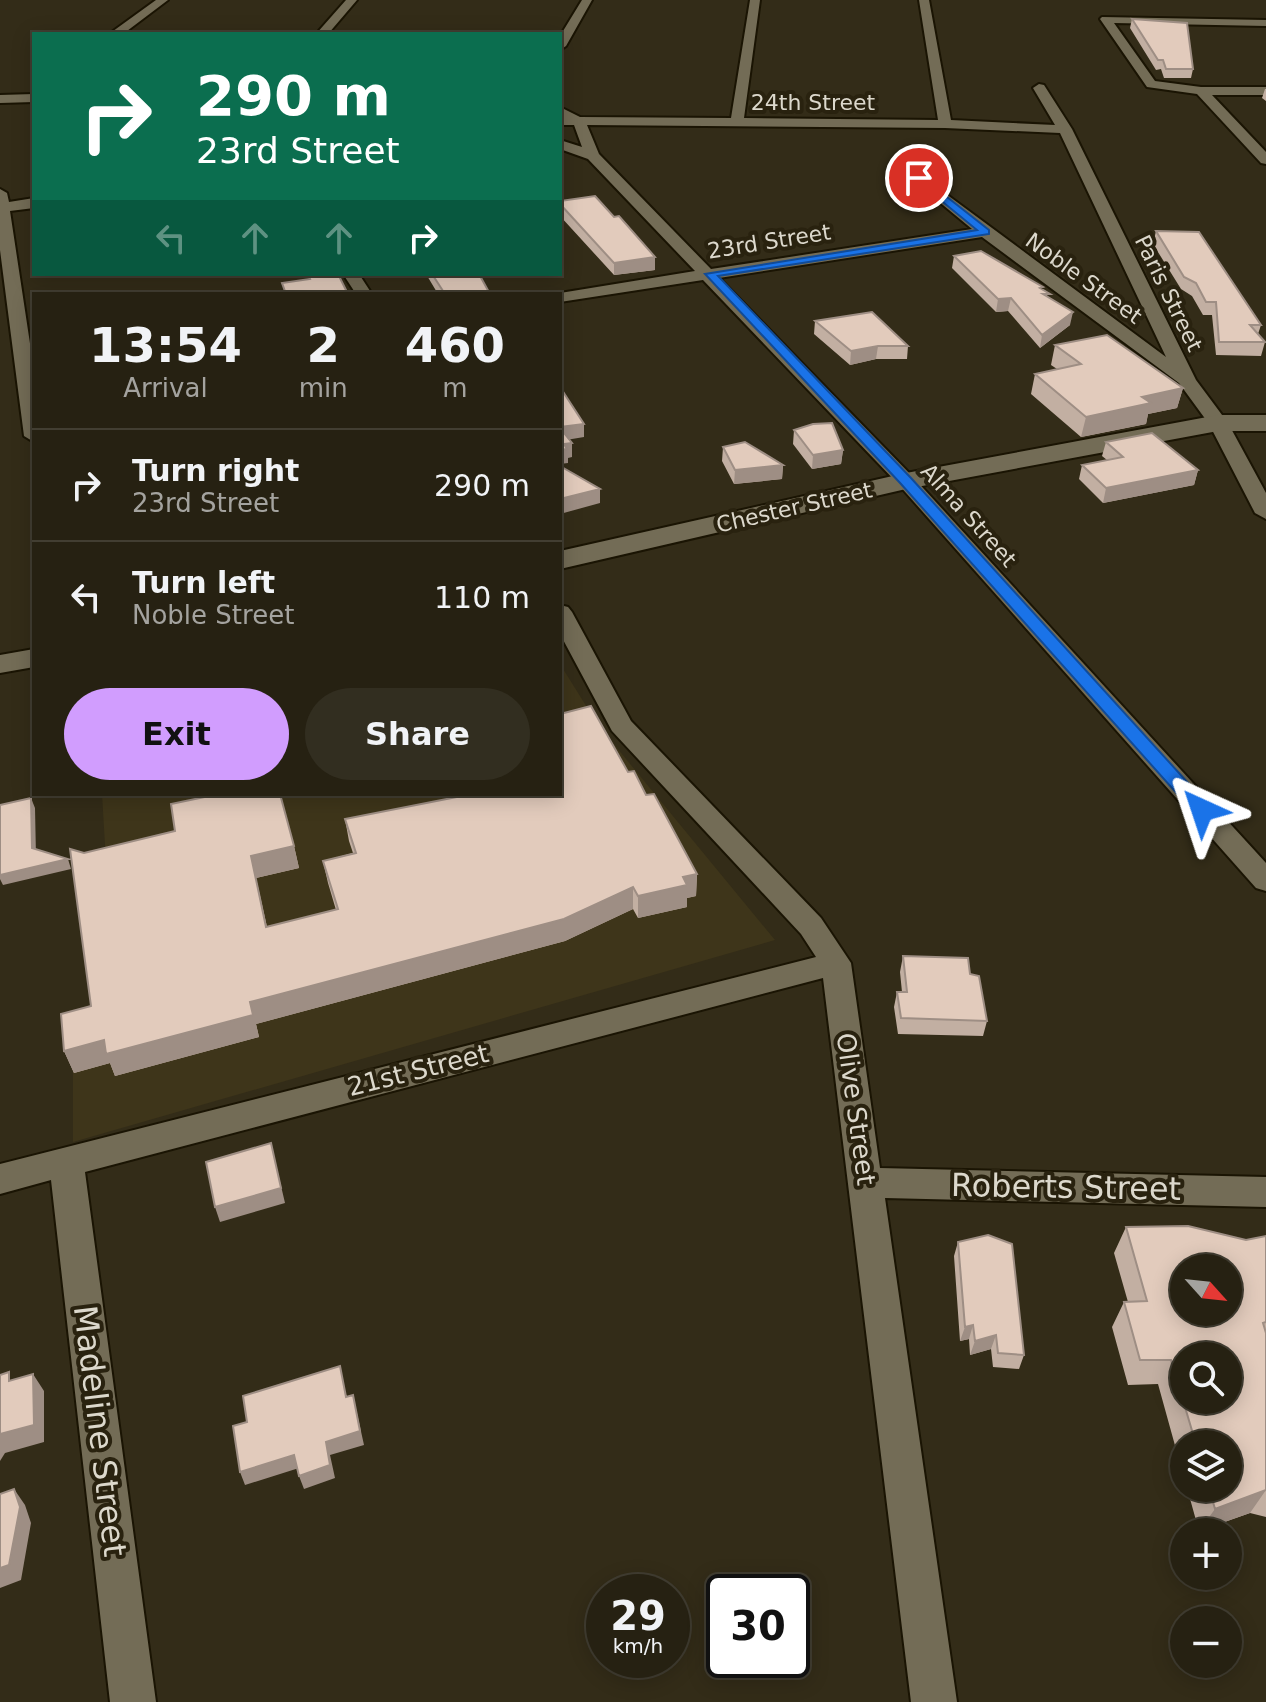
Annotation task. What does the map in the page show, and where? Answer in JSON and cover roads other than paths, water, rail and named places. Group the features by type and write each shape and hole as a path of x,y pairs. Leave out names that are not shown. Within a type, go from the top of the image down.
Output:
{"street":[{"path":"118,32 163,0"},
{"path":"324,32 352,0"},
{"path":"562,43 587,0"},
{"path":"737,124 755,0"},
{"path":"924,0 945,124"},
{"path":"1266,23 1106,19 1151,84 1201,91 1266,91"},
{"name":"Paris Street","path":"1039,88 1065,129 1187,381 1218,423 1266,513"},
{"path":"1201,91 1266,160"},
{"path":"0,99 31,96"},
{"name":"24th Street","path":"570,121 945,124 1065,129"},
{"name":"Alma Street","path":"570,121 593,156 711,274 906,481 1266,881"},
{"name":"Alma Street","path":"562,145 593,156"},
{"name":"Noble Street","path":"919,178 985,232 1187,381"},
{"path":"32,203 1,203 32,425"},
{"name":"23rd Street","path":"562,297 985,232"},
{"name":"Chester Street","path":"562,560 906,481 1218,423 1266,423"},
{"name":"Olive Street","path":"562,616 621,725 811,926 836,963 934,1702"},
{"path":"0,664 32,658"},
{"name":"21st Street","path":"0,1179 836,963"},
{"name":"Madeline Street","path":"66,1160 133,1702"},
{"name":"Roberts Street","path":"866,1183 1266,1192"}]}
